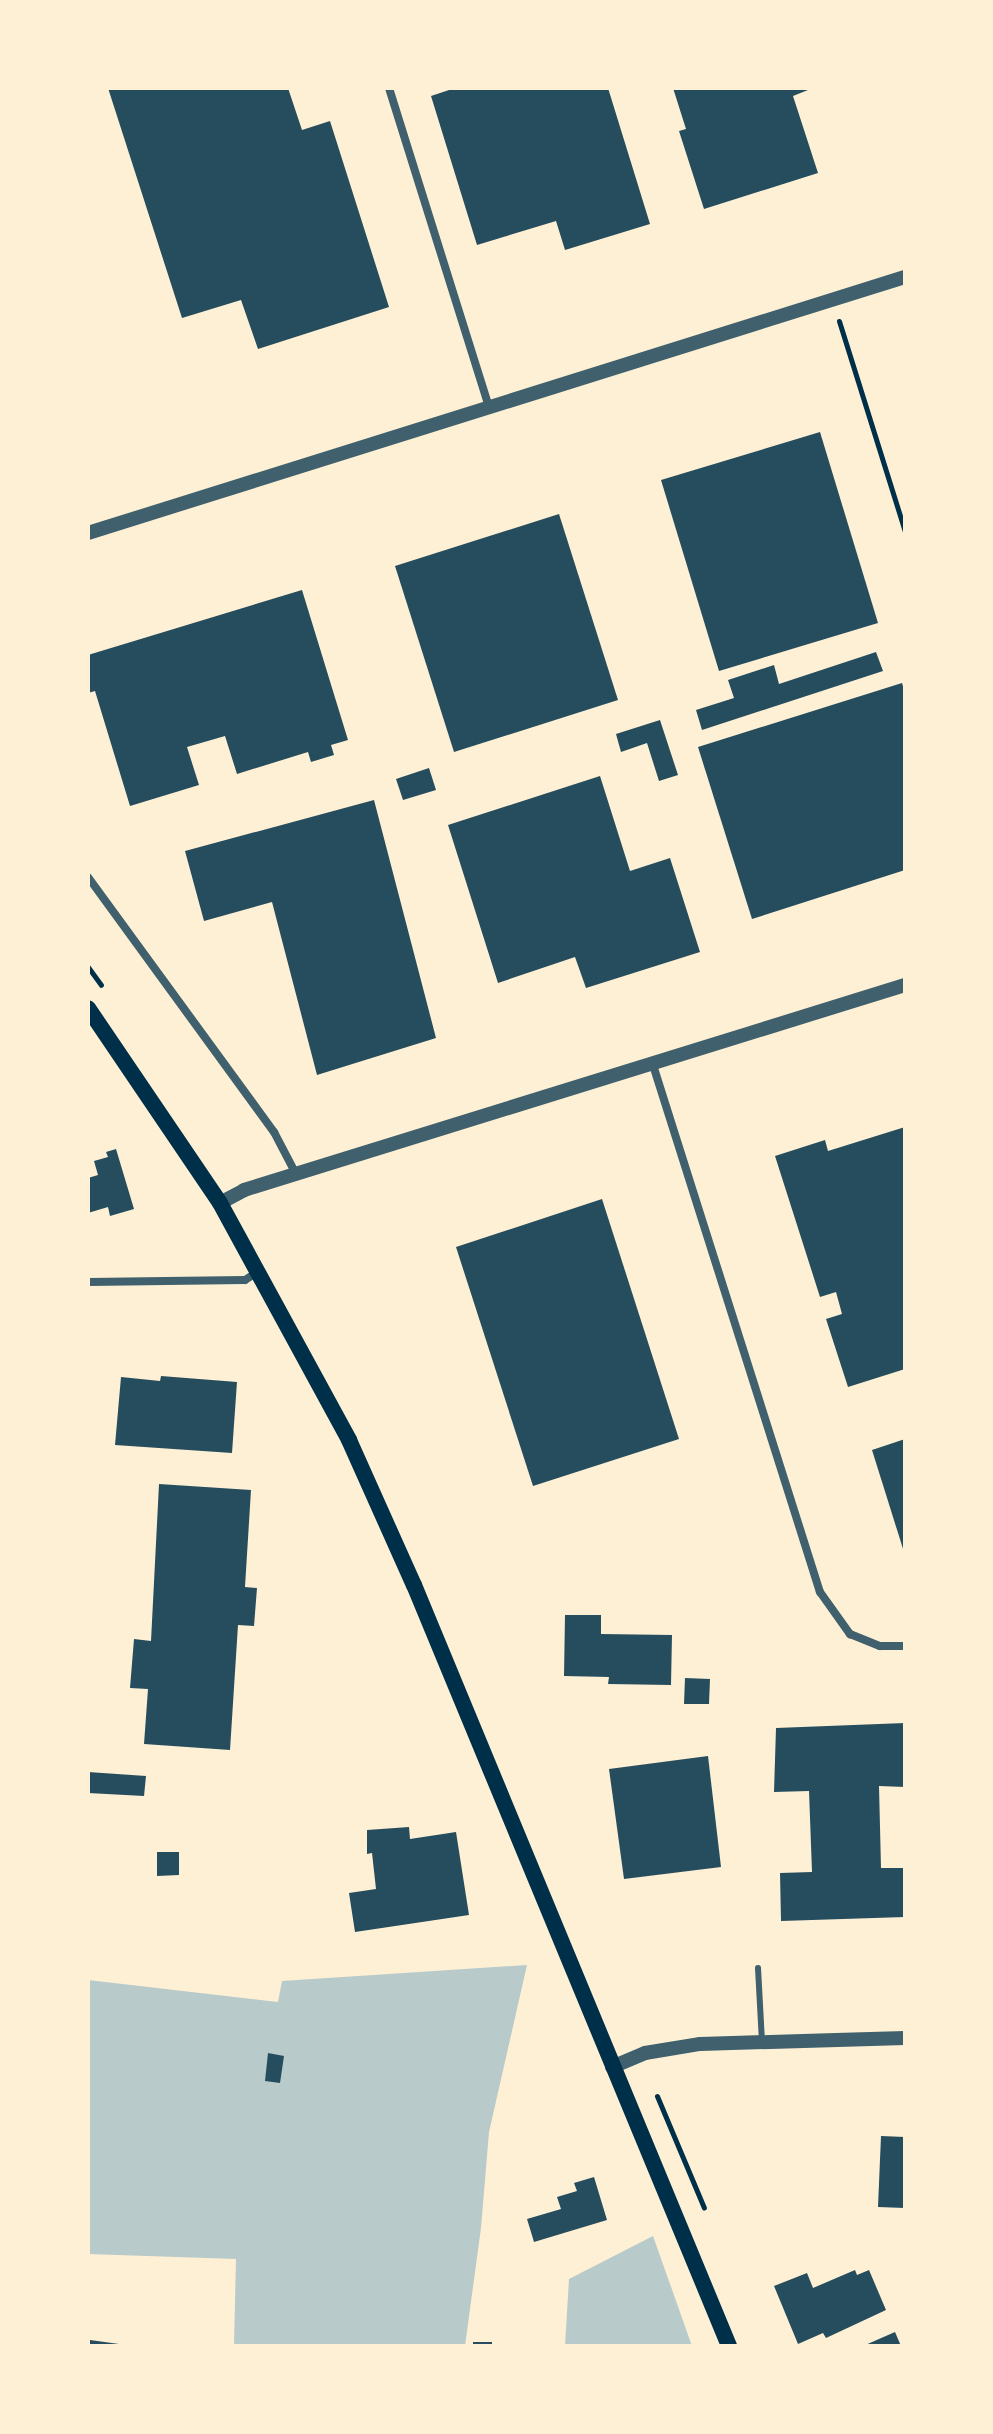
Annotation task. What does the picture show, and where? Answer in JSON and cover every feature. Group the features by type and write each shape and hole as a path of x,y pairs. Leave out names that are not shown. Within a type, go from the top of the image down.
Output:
{"main road":[{"path":"88,1008 220,1203 260,1271 349,1440 414,1585 729,2346"}],"street":[{"path":"389,88 489,408"},
{"path":"88,533 905,277"},
{"path":"88,877 274,1132 296,1174"},
{"path":"220,1203 244,1190 905,985"},
{"path":"653,1065 820,1592 850,1634 880,1646 905,1646"},
{"path":"88,1282 245,1280 260,1271"},
{"path":"612,2067 645,2053 700,2044 905,2038"}],"lane":[{"path":"758,1968 762,2042"}],"path":[{"path":"833,301 905,532"}],"shaded area":[{"path":"527,1965 489,2132 481,2228 465,2346 234,2346 236,2259 88,2254 88,1980 278,2002 282,1981"},
{"path":"653,2236 692,2346 565,2346 569,2279"}],"building":[{"path":"108,88 288,88 302,130 330,121 389,307 258,349 241,300 182,318"},
{"path":"455,88 608,88 650,224 565,250 556,221 477,245 431,96"},
{"path":"673,88 813,88 793,96 818,173 704,209 679,131 686,129"},
{"path":"820,432 878,623 719,671 661,480"},
{"path":"559,514 618,700 454,752 395,566"},
{"path":"302,590 348,740 331,745 334,755 311,762 308,752 237,774 225,736 187,747 199,785 130,806 95,691 88,693 88,655"},
{"path":"876,652 883,671 702,730 696,710 734,698 728,680 774,665 779,684"},
{"path":"902,683 905,693 905,870 752,919 698,747"},
{"path":"660,720 678,775 659,781 647,743 621,752 616,734"},
{"path":"429,768 436,790 403,800 396,779"},
{"path":"600,776 630,871 670,858 700,952 586,988 575,957 498,983 448,825"},
{"path":"374,800 436,1038 317,1075 272,902 204,921 185,851"},
{"path":"905,1127 905,1369 848,1387 826,1319 842,1314 836,1292 820,1297 775,1156 825,1140 828,1151"},
{"path":"116,1149 134,1209 110,1216 108,1207 88,1213 88,1178 98,1175 94,1161 108,1157 106,1152"},
{"path":"602,1199 679,1439 533,1486 456,1247"},
{"path":"161,1376 237,1382 232,1453 115,1445 121,1377 160,1381"},
{"path":"905,1439 905,1552 904,1552 872,1450"},
{"path":"159,1484 251,1490 245,1587 257,1588 254,1626 238,1625 230,1750 144,1744 148,1689 130,1688 134,1639 151,1641"},
{"path":"565,1615 601,1615 601,1634 672,1635 671,1685 608,1684 609,1677 564,1676"},
{"path":"685,1678 710,1679 709,1704 684,1704"},
{"path":"905,1723 905,1787 879,1786 881,1868 905,1868 905,1917 781,1921 780,1873 812,1872 809,1791 774,1792 776,1728"},
{"path":"708,1756 721,1867 624,1879 609,1769"},
{"path":"88,1772 146,1776 144,1796 88,1793"},
{"path":"409,1827 410,1839 456,1832 469,1915 355,1932 349,1893 376,1889 372,1853 367,1854 367,1830"},
{"path":"157,1852 179,1852 179,1875 157,1876"},
{"path":"268,2053 284,2056 280,2083 265,2081"},
{"path":"881,2136 905,2137 905,2208 878,2207"},
{"path":"594,2177 607,2220 534,2242 527,2219 561,2209 557,2197 577,2191 574,2183"},
{"path":"855,2270 857,2275 869,2270 886,2310 826,2338 823,2333 798,2344 774,2286 807,2273 813,2288"},
{"path":"895,2332 901,2346 863,2346"},
{"path":"90,2340 119,2344 119,2346 89,2346"},
{"path":"473,2342 492,2342 492,2346 473,2346"}]}
